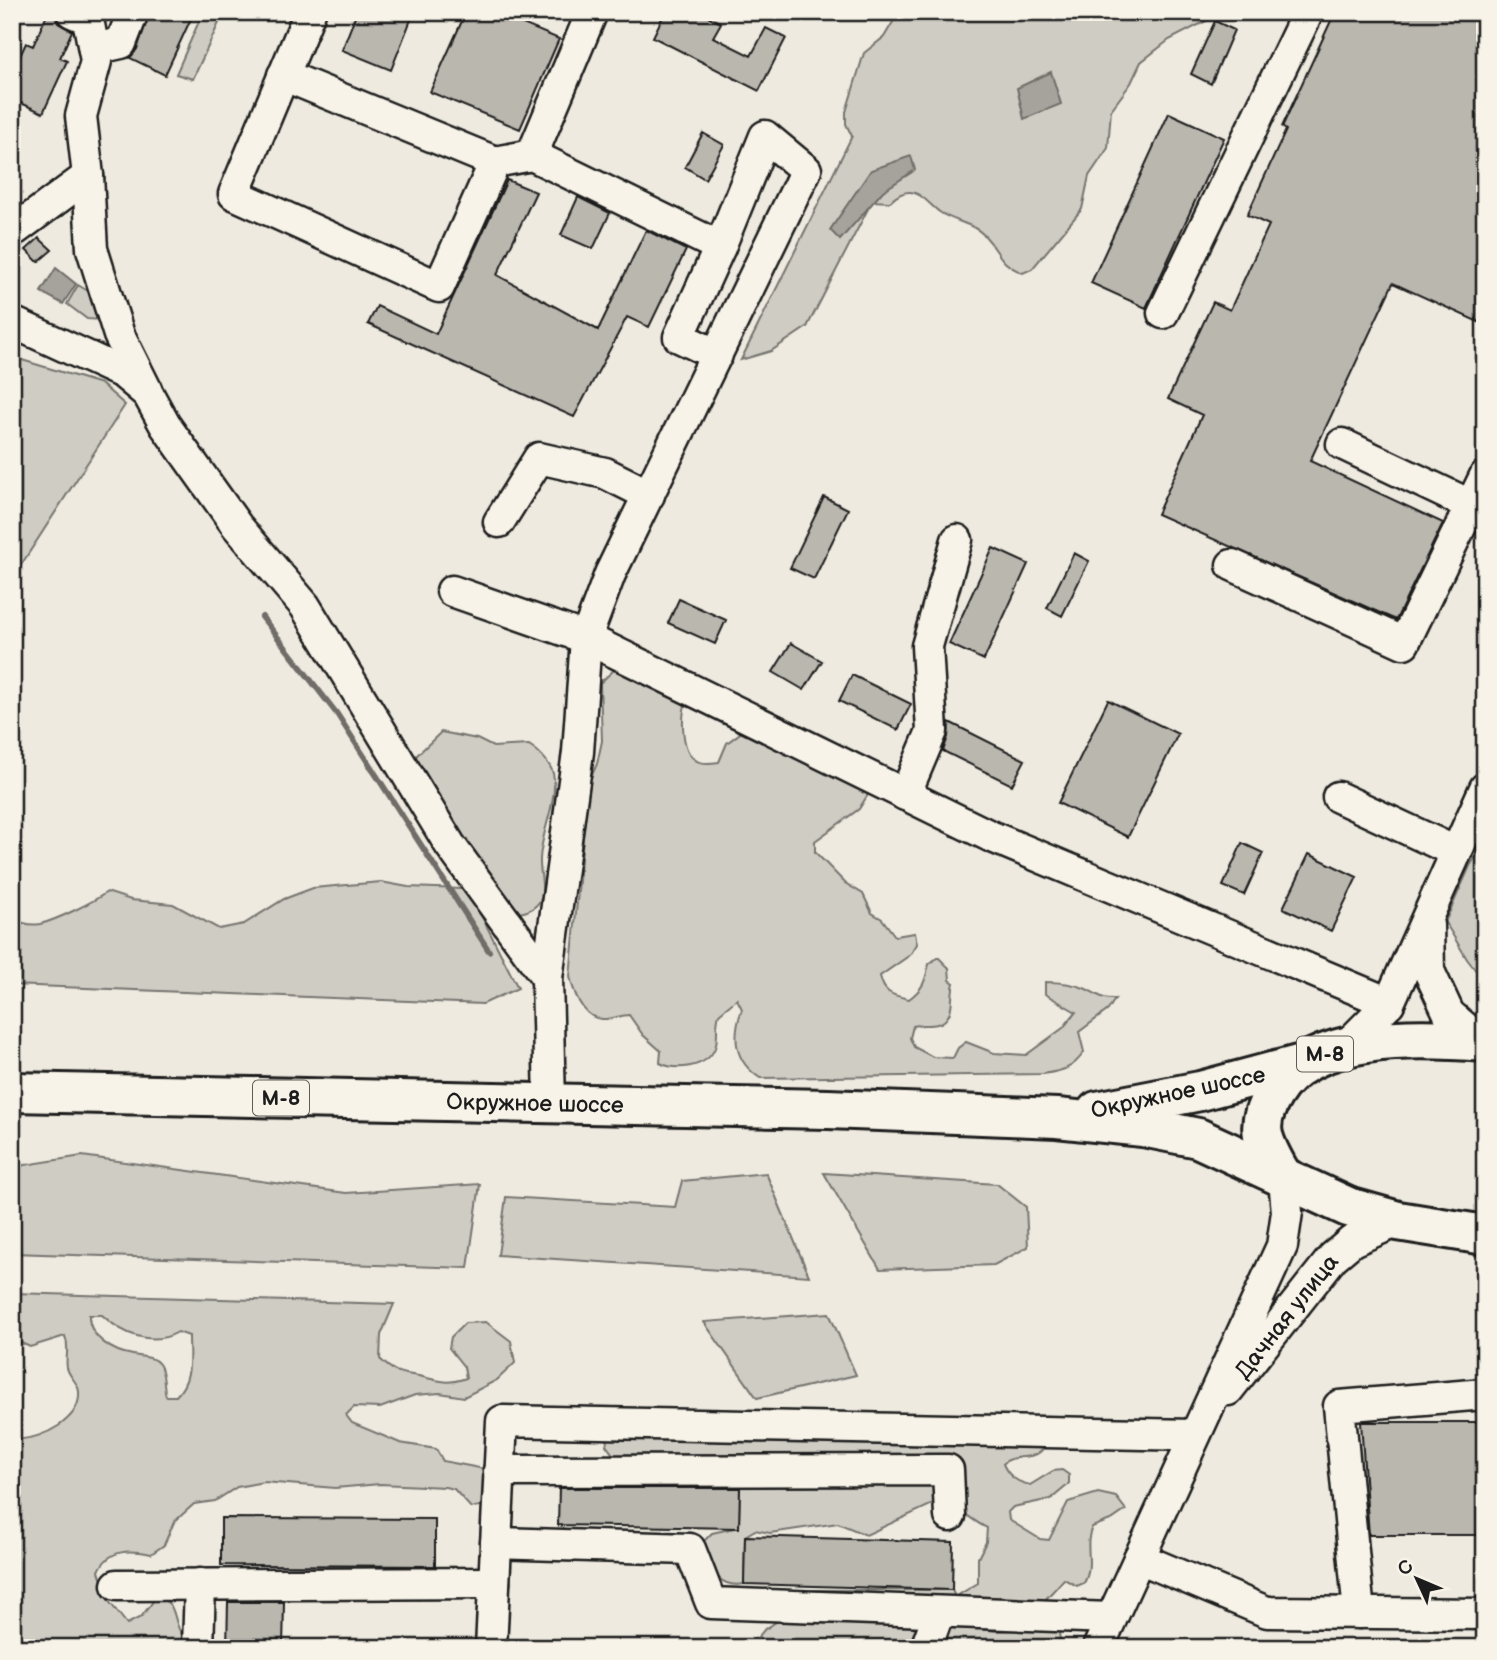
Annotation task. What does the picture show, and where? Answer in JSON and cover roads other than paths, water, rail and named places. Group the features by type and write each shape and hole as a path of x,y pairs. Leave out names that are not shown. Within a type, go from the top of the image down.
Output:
{"main road":[{"name":"Окружное шоссе","path":"1057,1118 1200,1091 1298,1065 1346,1046 1421,1039 1483,1042"},
{"name":"Окружное шоссе","path":"1284,1179 1263,1133 1264,1110 1275,1090 1298,1065"},
{"name":"Окружное шоссе","path":"12,1092 828,1109 1057,1118 1143,1127 1198,1138 1234,1152 1284,1179 1348,1207 1398,1221 1485,1235"}],"street":[{"path":"72,12 88,19 96,61 80,116 88,176 92,249 119,335 148,394 165,425 237,526 305,606 450,845 547,978"},
{"path":"94,49 121,43 133,12"},
{"path":"310,12 234,194 439,287 495,162"},
{"path":"531,155 592,12"},
{"path":"1163,313 1308,12"},
{"path":"283,75 495,162 531,155 720,247"},
{"path":"550,1104 547,978 578,752 586,638 610,573 718,355 806,170 765,136 720,247 678,337 718,355"},
{"path":"12,232 88,176"},
{"path":"12,322 123,373 148,394"},
{"path":"1342,444 1477,509"},
{"path":"499,522 539,458 605,473 649,495"},
{"path":"1232,565 1404,643 1477,509 1485,476"},
{"path":"905,794 932,731 927,646 957,540"},
{"path":"452,592 586,638 990,836 1389,1003"},
{"path":"1346,1046 1389,1003 1485,788"},
{"path":"1338,797 1456,852"},
{"path":"1427,917 1429,971 1449,1014 1483,1042"},
{"name":"Дачная улица","path":"1098,1648 1282,1246 1287,1212 1284,1179"},
{"name":"Дачная улица","path":"1194,1435 1270,1333 1334,1257 1352,1241 1398,1221"},
{"path":"1359,1613 1339,1406 1485,1394"},
{"path":"491,1648 502,1422 1194,1435"},
{"path":"499,1471 948,1471 950,1516"},
{"path":"496,1543 690,1549 711,1603 1111,1618"},
{"path":"1139,1558 1267,1612 1485,1614"},
{"path":"117,1585 494,1583"},
{"path":"198,1648 200,1584"},
{"path":"926,1648 939,1612"}],"waterway":[{"path":"262,617 337,714 489,951"}]}
